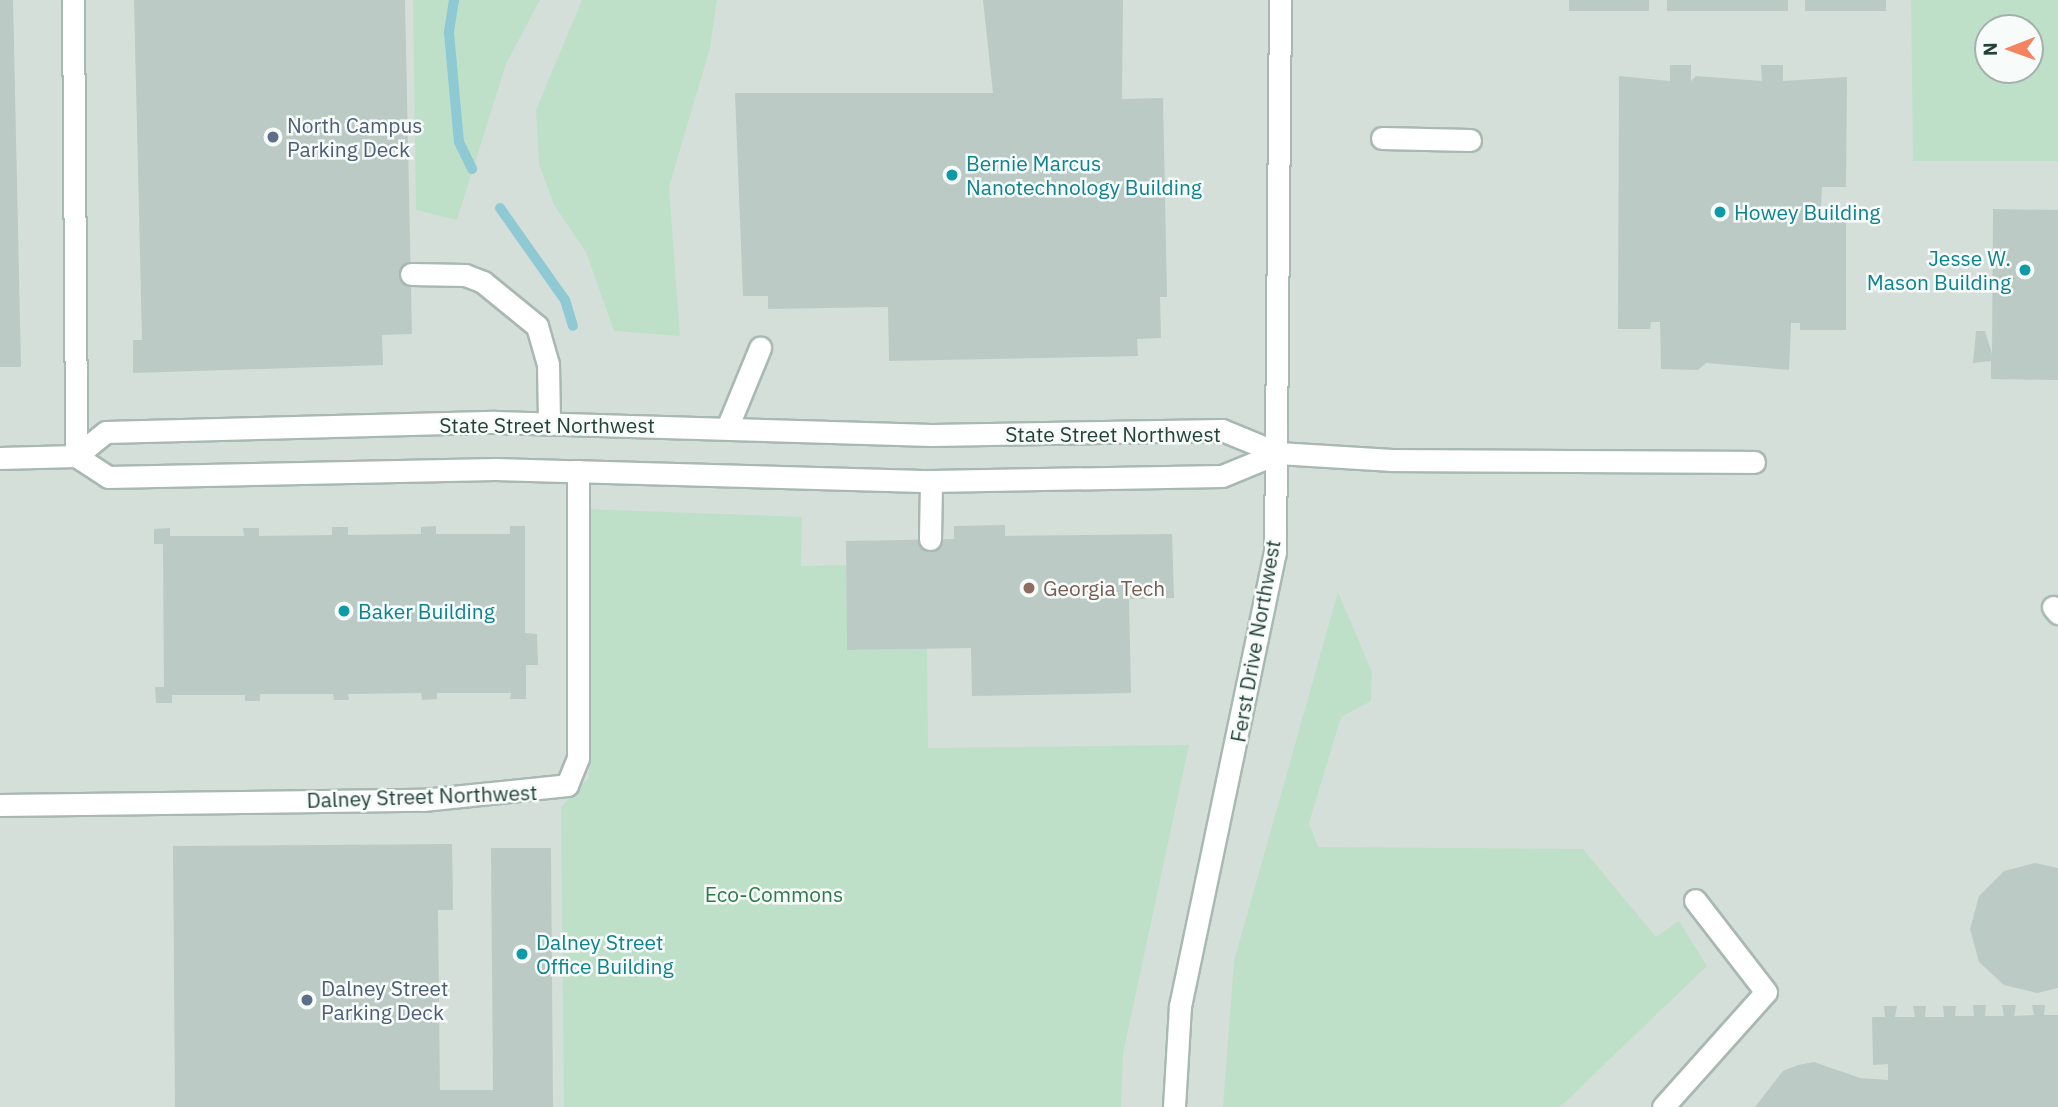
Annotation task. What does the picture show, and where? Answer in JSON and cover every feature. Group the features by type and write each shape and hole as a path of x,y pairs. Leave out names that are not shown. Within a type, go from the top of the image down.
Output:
{"street":[{"path":"0,458 76,456 73,0"},
{"name":"Ferst Drive Northwest","path":"1174,1107 1180,1006 1275,553 1280,0"},
{"path":"1382,138 1470,140"},
{"path":"411,274 465,275 483,282 537,327 548,365 549,423"},
{"path":"727,428 760,348"},
{"name":"State Street Northwest","path":"549,423 932,435 1222,430 1278,453 1222,476 931,481 578,471 108,477 76,456 106,432 549,423"},
{"path":"1278,453 1392,460 1754,461"},
{"name":"Dalney Street Northwest","path":"0,805 424,800 567,785 578,758 578,471"},
{"path":"930,539 931,481"},
{"path":"1663,1107 1766,992 1695,900"}],"shaded area":[{"name":"Georgia Tech","path":"0,0 2058,0 2058,1107 0,1107"}],"green space":[{"path":"413,0 540,0 506,64 457,220 416,210"},
{"path":"582,0 717,0 710,48 669,187 680,336 614,331 586,252 554,205 539,164 536,110"},
{"path":"1911,0 2058,0 2058,161 1913,161"},
{"name":"Eco-Commons","path":"585,509 802,517 801,566 846,565 848,650 927,648 928,748 1189,745 1123,1054 1121,1107 564,1107 561,807 589,777"},
{"path":"1338,592 1372,672 1371,701 1341,717 1309,823 1318,847 1583,849 1656,937 1679,921 1707,966 1560,1107 1223,1107 1234,961"}],"building":[{"path":"0,0 13,0 21,367 0,367"},
{"name":"North Campus Parking Deck","path":"134,0 405,0 412,334 382,335 383,365 133,373 133,340 142,340"},
{"name":"Bernie Marcus Nanotechnology Building","path":"983,0 1123,0 1122,99 1163,98 1167,297 1160,297 1161,338 1137,339 1138,356 889,361 888,307 768,309 768,296 743,296 735,93 993,93"},
{"path":"1569,0 1649,0 1649,11 1569,11"},
{"path":"1667,0 1788,0 1788,11 1667,11"},
{"path":"1805,0 1886,0 1886,11 1805,11"},
{"name":"Howey Building","path":"1670,65 1691,65 1691,81 1696,76 1762,81 1761,65 1783,65 1783,81 1847,77 1846,187 1822,187 1821,205 1822,220 1846,220 1846,330 1800,330 1800,323 1791,323 1789,370 1706,363 1698,370 1661,369 1660,322 1651,322 1650,329 1618,329 1619,76 1670,81"},
{"name":"Jesse W. Mason Building","path":"1993,209 2058,210 2058,380 1991,379 1991,361 1973,363 1976,331 1985,331 1992,354"},
{"path":"1005,525 1005,536 1172,534 1174,598 1129,599 1131,693 972,696 971,648 847,650 846,541 954,539 954,526"},
{"name":"Baker Building","path":"436,526 436,534 510,534 510,526 525,526 525,633 537,634 538,665 526,665 526,699 510,699 511,693 437,693 437,699 422,700 421,693 348,694 349,700 334,700 333,694 260,694 260,701 245,701 245,695 172,695 172,703 156,703 155,687 164,687 163,544 154,544 154,529 170,528 170,536 244,536 243,528 259,528 259,536 332,535 332,527 348,527 348,535 421,534 421,527"},
{"name":"Dalney Street Parking Deck","path":"452,844 453,910 438,910 440,1090 493,1090 491,848 551,848 553,1107 175,1107 173,846"},
{"path":"2035,863 2058,868 2058,988 2037,993 2004,985 1979,962 1970,929 1979,896 2004,871"},
{"path":"1973,1005 1986,1005 1985,1016 2004,1016 2002,1005 2016,1005 2014,1016 2034,1015 2032,1005 2045,1005 2044,1015 2058,1015 2058,1107 1755,1107 1783,1071 1798,1065 1814,1062 1860,1078 1888,1080 1888,1064 1873,1065 1872,1017 1885,1017 1884,1006 1897,1006 1895,1017 1915,1017 1913,1006 1926,1006 1925,1017 1944,1017 1943,1006 1956,1006 1955,1016 1974,1016"}],"waterway":[{"path":"454,0 449,33 459,142 472,169"},
{"path":"500,208 565,300 573,326"}],"place":[{"name":"North Campus Parking Deck","path":"273,137"},
{"name":"Bernie Marcus Nanotechnology Building","path":"952,175"},
{"name":"Howey Building","path":"1720,212"},
{"name":"Jesse W. Mason Building","path":"2025,270"},
{"name":"Georgia Tech","path":"1029,588"},
{"name":"Baker Building","path":"344,611"},
{"name":"Dalney Street Office Building","path":"522,954"},
{"name":"Dalney Street Parking Deck","path":"307,1000"}]}
